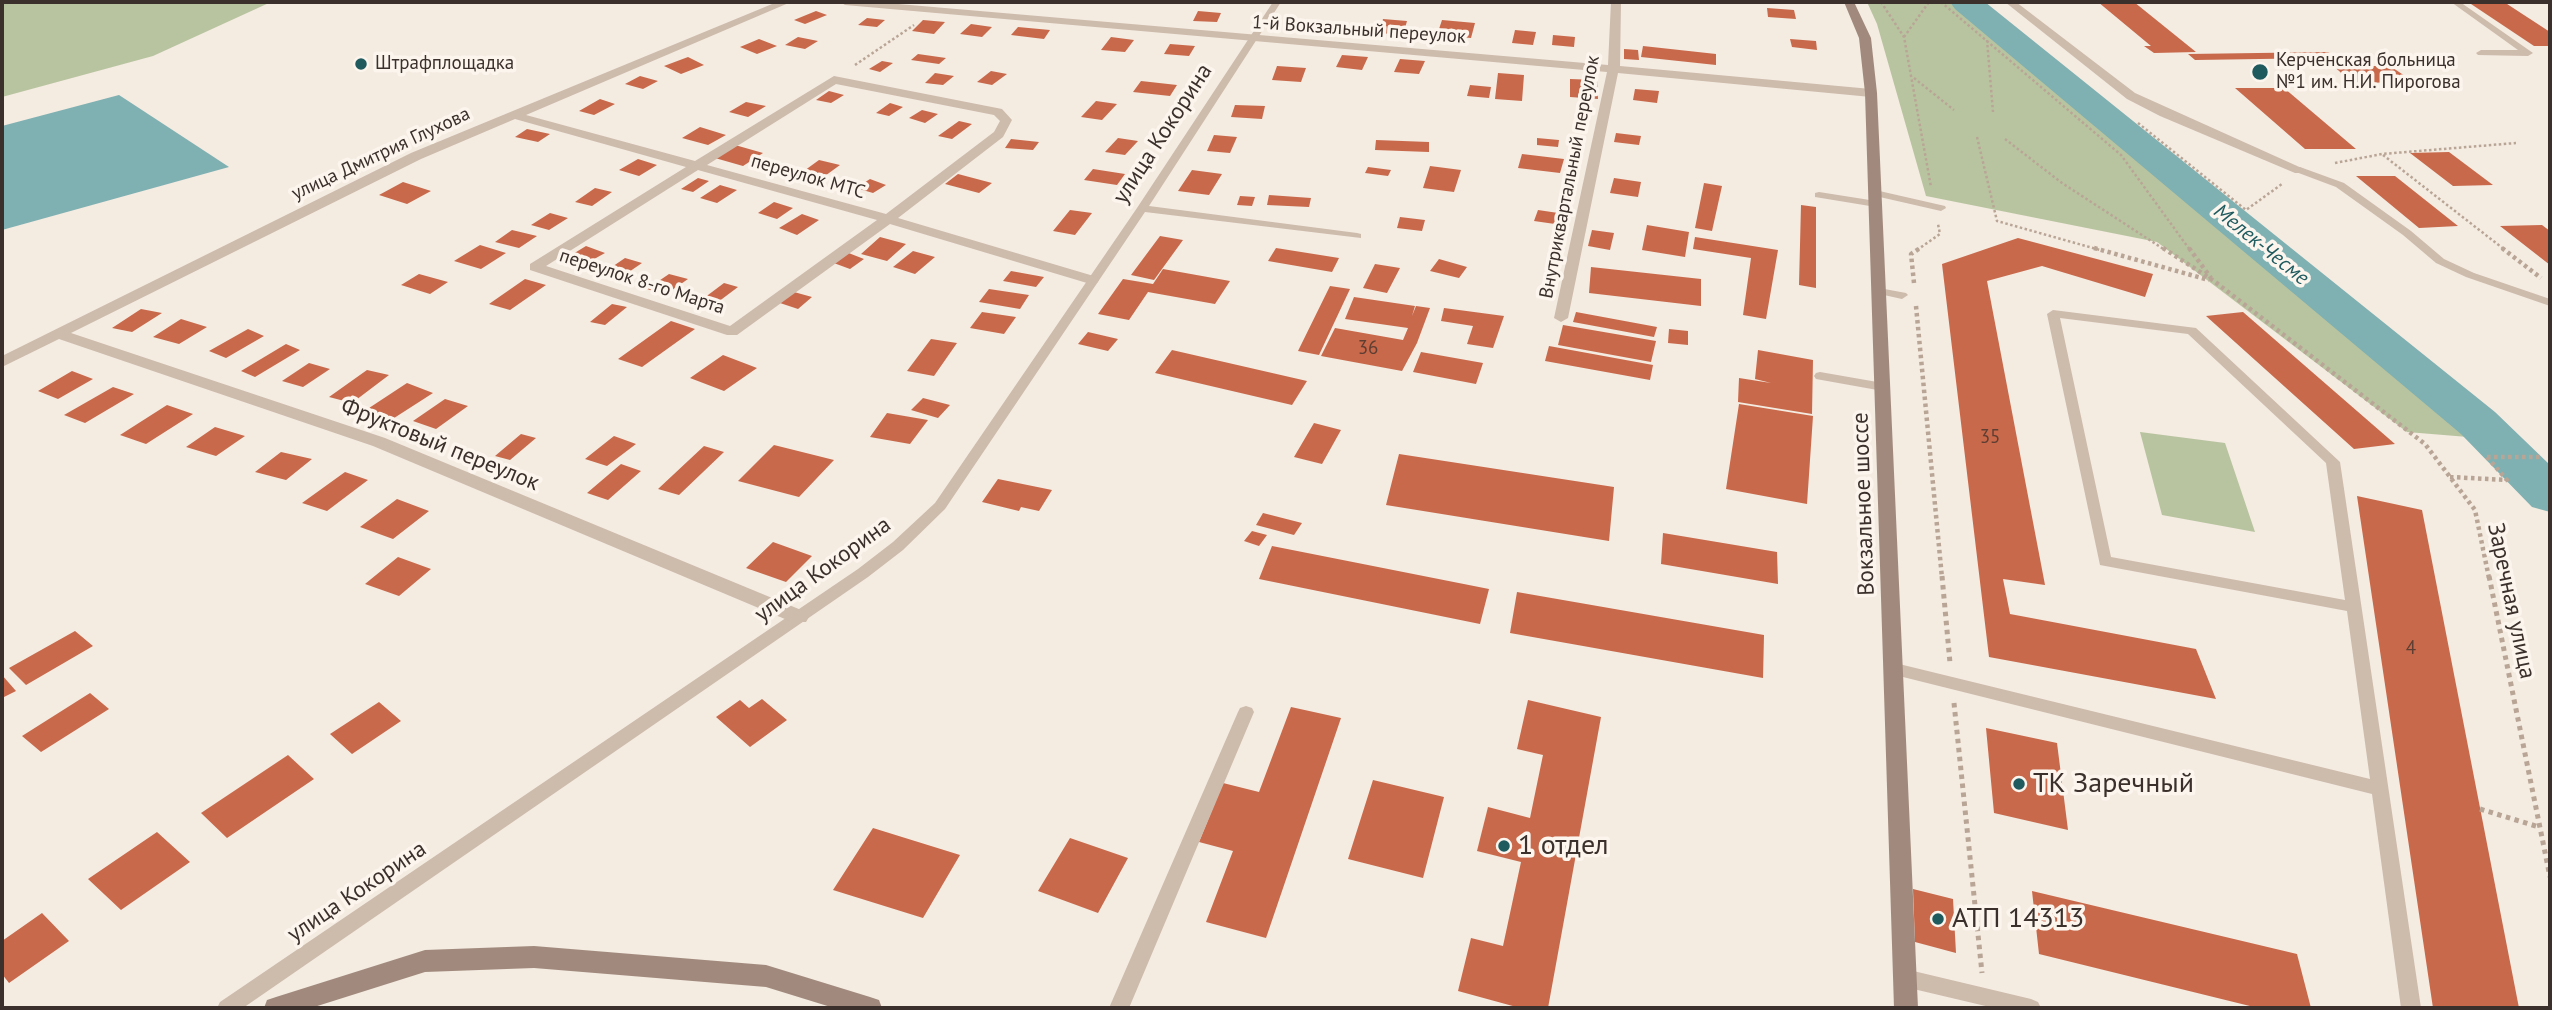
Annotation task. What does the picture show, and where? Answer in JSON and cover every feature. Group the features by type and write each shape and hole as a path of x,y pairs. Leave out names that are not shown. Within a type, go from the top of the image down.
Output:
{"main road":[{"name":"Вокзальное шоссе","path":"1849,2 1865,38 1871,93 1906,1008"},
{"path":"276,1008 425,961 534,957 766,976 870,1008"}],"street":[{"name":"улица Дмитрия Глухова","path":"2,362 416,156 786,2"},
{"name":"1-й Вокзальный переулок","path":"845,2 1252,39 1614,67 1871,93"},
{"name":"Внутриквартальный переулок","path":"1561,318 1614,67 1616,2"},
{"path":"2010,2 2131,96 2164,113 2300,170"},
{"name":"переулок 8-го Марта","path":"834,80 998,112 1006,120 999,134 888,219 732,332 535,267 699,166 834,80"},
{"name":"переулок МТС","path":"513,115 888,219 1092,280"},
{"name":"Фруктовый переулок","path":"58,334 379,442 799,617"}],"lane":[{"name":"улица Кокорина","path":"227,1008 799,617 898,546 940,506 1142,208 1277,2"},
{"path":"2455,2 2528,53 2481,53"},
{"path":"2300,170 2340,184 2440,261 2550,303"},
{"path":"1819,195 1938,207"},
{"path":"1142,208 1357,236"},
{"path":"1879,291 1902,295"},
{"path":"2354,607 2105,561 2053,314 2192,331 2333,462 2381,789 2411,1008"},
{"path":"1820,376 1883,387"},
{"path":"1895,669 2381,789"},
{"path":"1119,1008 1246,712"},
{"path":"1905,978 2031,1008"}],"path":[{"path":"1881,2 1904,37 1938,207 1940,234 1911,254 1984,997"},
{"path":"1904,37 1929,2"},
{"path":"1941,2 2121,155 2214,281"},
{"path":"834,80 936,11"},
{"path":"1987,40 1993,113"},
{"path":"1912,77 1954,110"},
{"path":"1977,136 1997,221 2214,281"},
{"path":"2005,138 2062,183 2214,281"},
{"path":"2382,154 2550,285"},
{"name":"Заречная улица","path":"2214,281 2425,444 2475,510 2550,877"},
{"path":"2450,477 2507,480 2487,457 2541,457"},
{"path":"2480,808 2540,827"}],"green space":[{"path":"2,2 271,2 153,56 2,97"},
{"path":"1867,2 1954,2 2468,437 2407,432 2157,242 1926,196 1877,24"},
{"path":"2140,432 2225,443 2255,532 2162,515"}],"water":[{"path":"119,95 229,167 2,230 2,126"}],"building":[{"path":"2098,2 2134,2 2196,52 2154,53 2144,46 2151,46"},
{"path":"2468,2 2504,2 2550,32 2550,46 2534,46"},
{"path":"1767,8 1794,10 1796,19 1768,17"},
{"path":"816,11 827,15 805,24 794,20"},
{"path":"1198,11 1221,13 1217,22 1193,21"},
{"path":"867,18 885,20 877,27 858,25"},
{"path":"1383,19 1407,21 1403,35 1379,33"},
{"path":"923,20 945,22 934,34 912,31"},
{"path":"1442,20 1475,23 1471,38 1437,35"},
{"path":"971,24 992,27 982,37 960,34"},
{"path":"1018,27 1050,30 1044,39 1011,35"},
{"path":"1515,30 1536,32 1533,45 1512,43"},
{"path":"1553,35 1575,37 1574,47 1552,45"},
{"path":"798,37 818,41 805,49 785,45"},
{"path":"1111,37 1134,40 1125,52 1101,50"},
{"path":"759,39 777,46 757,54 740,47"},
{"path":"1790,39 1816,41 1817,50 1792,47"},
{"path":"1170,44 1195,46 1189,56 1164,54"},
{"path":"1643,46 1716,54 1716,65 1641,57"},
{"path":"1624,49 1638,50 1639,60 1624,59"},
{"path":"2328,52 2351,66 2390,66 2414,82 2352,83 2325,58 2195,60 2188,54"},
{"path":"918,54 946,58 939,64 911,60"},
{"path":"1342,55 1368,57 1362,70 1336,67"},
{"path":"688,57 704,65 681,74 664,66"},
{"path":"1400,59 1425,61 1419,74 1394,72"},
{"path":"882,61 893,63 880,72 869,69"},
{"path":"1277,66 1306,68 1301,82 1272,80"},
{"path":"991,71 1007,74 992,85 977,82"},
{"path":"935,73 954,76 943,85 925,83"},
{"path":"1498,73 1524,75 1522,101 1495,99"},
{"path":"640,76 658,81 643,89 625,84"},
{"path":"1570,79 1597,80 1598,99 1570,97"},
{"path":"1141,81 1177,85 1170,96 1133,92"},
{"path":"1470,85 1491,87 1489,98 1467,96"},
{"path":"2235,88 2284,88 2356,149 2305,149"},
{"path":"1635,89 1659,91 1657,103 1633,100"},
{"path":"829,91 844,95 831,103 816,100"},
{"path":"600,99 615,104 594,115 579,111"},
{"path":"1096,101 1117,104 1102,120 1081,117"},
{"path":"746,102 766,106 748,117 729,112"},
{"path":"890,103 903,107 889,116 876,113"},
{"path":"1235,105 1265,106 1262,119 1231,117"},
{"path":"922,110 938,114 925,123 909,118"},
{"path":"959,121 972,124 952,139 938,136"},
{"path":"700,127 726,135 708,145 682,138"},
{"path":"527,129 550,134 538,142 515,137"},
{"path":"1616,133 1641,136 1639,145 1614,142"},
{"path":"1214,135 1237,137 1230,153 1207,151"},
{"path":"1118,138 1138,141 1125,155 1105,152"},
{"path":"1537,138 1559,140 1558,147 1537,145"},
{"path":"1011,139 1039,142 1033,150 1005,148"},
{"path":"1376,140 1429,142 1429,152 1375,150"},
{"path":"735,145 763,153 743,166 715,158"},
{"path":"2449,152 2493,185 2453,186 2410,153"},
{"path":"1522,154 1564,159 1560,173 1518,168"},
{"path":"638,159 657,165 639,176 619,170"},
{"path":"819,160 840,165 818,181 797,176"},
{"path":"1430,166 1461,170 1454,192 1423,188"},
{"path":"1368,167 1391,170 1388,176 1365,173"},
{"path":"1093,169 1125,174 1117,185 1084,180"},
{"path":"1192,170 1222,174 1209,195 1178,191"},
{"path":"958,174 992,183 979,193 945,184"},
{"path":"2356,176 2395,176 2458,226 2419,228"},
{"path":"698,178 709,181 693,192 681,189"},
{"path":"1614,178 1641,182 1638,197 1610,193"},
{"path":"870,179 886,185 873,193 856,188"},
{"path":"403,182 431,191 407,204 379,195"},
{"path":"1704,183 1722,186 1712,231 1695,228"},
{"path":"720,185 737,190 717,203 700,198"},
{"path":"595,188 612,192 592,206 575,202"},
{"path":"1269,195 1311,198 1309,207 1267,205"},
{"path":"1240,196 1255,197 1252,206 1237,205"},
{"path":"774,202 793,208 777,219 758,213"},
{"path":"1801,205 1816,207 1816,288 1799,285"},
{"path":"1070,210 1092,213 1075,235 1053,231"},
{"path":"1538,210 1565,214 1562,225 1534,221"},
{"path":"550,213 568,218 549,230 531,225"},
{"path":"802,214 819,220 797,235 779,228"},
{"path":"1400,217 1425,220 1422,231 1397,228"},
{"path":"1647,225 1689,232 1685,257 1642,250"},
{"path":"2542,225 2550,231 2550,265 2500,226"},
{"path":"512,230 537,236 519,248 495,242"},
{"path":"1592,230 1614,233 1610,250 1588,246"},
{"path":"1160,236 1183,240 1154,280 1131,275"},
{"path":"880,237 906,244 887,261 861,254"},
{"path":"1695,237 1778,250 1766,319 1743,315 1751,258 1693,249"},
{"path":"2018,238 2153,274 2145,297 2042,266 1987,281 2045,585 2003,579 2010,614 2196,649 2216,699 1989,657 1942,264"},
{"path":"480,245 506,253 481,269 454,261"},
{"path":"586,246 605,253 587,263 568,257"},
{"path":"1276,248 1339,258 1332,272 1268,261"},
{"path":"913,251 935,257 915,274 893,267"},
{"path":"846,252 864,259 850,269 831,262"},
{"path":"625,258 642,263 623,276 606,271"},
{"path":"1439,259 1467,267 1459,278 1430,271"},
{"path":"1375,264 1400,268 1387,293 1363,288"},
{"path":"1591,267 1701,279 1701,306 1589,293"},
{"path":"1163,269 1230,281 1215,304 1148,292 1129,320 1098,314 1123,279 1153,284"},
{"path":"1011,271 1044,277 1036,287 1003,281"},
{"path":"419,274 448,282 430,294 401,285"},
{"path":"669,274 688,279 665,295 647,289"},
{"path":"525,279 546,285 510,310 489,304"},
{"path":"724,283 738,287 710,308 696,304"},
{"path":"1330,286 1350,289 1319,355 1298,351"},
{"path":"989,289 1029,295 1020,309 979,302"},
{"path":"794,292 812,297 798,309 780,303"},
{"path":"1354,297 1415,306 1412,316 1416,306 1430,308 1417,343 1402,371 1321,356 1335,328 1403,340 1408,328 1345,319"},
{"path":"612,304 627,307 605,325 590,322"},
{"path":"1444,308 1504,316 1493,348 1467,344 1473,326 1441,321"},
{"path":"141,309 162,313 132,332 112,328"},
{"path":"982,312 1016,317 1004,334 970,328"},
{"path":"1576,312 1657,327 1654,337 1573,322"},
{"path":"2243,312 2395,444 2354,449 2206,316"},
{"path":"181,319 207,327 179,344 153,337"},
{"path":"671,321 695,329 642,367 618,359"},
{"path":"1563,325 1656,341 1651,362 1558,345"},
{"path":"248,329 264,336 226,358 209,351"},
{"path":"1669,329 1688,331 1688,345 1668,343"},
{"path":"1088,332 1118,339 1108,351 1078,344"},
{"path":"931,339 957,343 934,376 907,371"},
{"path":"286,344 300,350 255,377 241,371"},
{"path":"1549,346 1653,365 1650,380 1545,361"},
{"path":"1172,350 1307,381 1292,405 1155,373"},
{"path":"1758,350 1813,360 1812,414 1738,402 1739,378 1771,383 1755,379"},
{"path":"1421,352 1483,363 1476,384 1413,372"},
{"path":"723,355 757,368 724,391 690,378"},
{"path":"309,363 330,369 303,387 282,381"},
{"path":"367,370 389,375 352,403 329,397"},
{"path":"72,371 93,379 58,399 38,391"},
{"path":"407,383 433,393 391,420 366,410"},
{"path":"113,387 134,394 85,423 64,415"},
{"path":"923,398 950,405 938,418 911,410"},
{"path":"445,399 468,406 436,429 413,421"},
{"path":"1739,404 1813,416 1807,504 1726,489"},
{"path":"167,405 193,414 146,444 120,435"},
{"path":"887,413 928,420 910,444 870,437"},
{"path":"1314,423 1341,430 1322,464 1294,457"},
{"path":"215,427 245,436 216,456 186,447"},
{"path":"521,434 536,438 510,460 495,456"},
{"path":"614,436 636,444 607,466 585,459"},
{"path":"774,445 834,460 799,497 738,481"},
{"path":"704,446 724,452 679,495 658,489"},
{"path":"281,452 312,459 286,480 255,472"},
{"path":"1399,454 1614,487 1609,541 1386,505"},
{"path":"621,464 641,471 608,500 587,493"},
{"path":"345,472 368,480 327,511 302,503"},
{"path":"998,479 1052,490 1039,511 1021,507 1019,511 982,502"},
{"path":"2357,496 2422,510 2519,1008 2433,1008"},
{"path":"397,499 429,511 393,539 360,527"},
{"path":"1263,513 1302,523 1294,535 1256,525"},
{"path":"1252,531 1267,535 1259,546 1244,541"},
{"path":"1663,533 1777,552 1778,584 1661,564"},
{"path":"773,542 812,556 786,582 746,568"},
{"path":"1272,546 1489,589 1480,624 1259,579"},
{"path":"398,557 431,569 399,596 365,584"},
{"path":"1517,592 1764,635 1763,678 1510,633"},
{"path":"75,631 93,646 26,685 9,668"},
{"path":"2,675 16,691 2,698"},
{"path":"90,693 109,709 41,752 22,736"},
{"path":"762,699 787,720 750,747 716,717 740,700 749,708"},
{"path":"1528,700 1601,717 1548,1008 1520,1008 1458,991 1471,938 1503,946 1521,862 1477,851 1488,807 1530,818 1543,755 1517,749"},
{"path":"379,702 401,721 352,754 330,734"},
{"path":"1291,707 1341,718 1266,938 1206,922 1233,851 1199,842 1223,783 1259,792"},
{"path":"1986,728 2057,743 2068,830 1994,813"},
{"path":"288,755 314,779 227,838 201,813"},
{"path":"1373,780 1444,797 1423,878 1348,859"},
{"path":"873,828 960,855 923,918 833,890"},
{"path":"157,832 190,862 121,910 88,879"},
{"path":"1070,838 1128,858 1098,913 1038,891"},
{"path":"1913,889 1953,899 1956,953 1915,942"},
{"path":"2032,891 2297,954 2311,1008 2258,1008 2039,954"},
{"path":"42,913 69,941 9,983 2,974 2,941"}],"waterway":[{"name":"Мелек-Чесме","path":"1966,2 2478,423 2550,495"}],"place":[{"name":"Штрафплощадка","path":"361,64"},
{"name":"Керченская больница №1 им. Н.И. Пирогова","path":"2260,72"},
{"name":"ТК Заречный","path":"2019,784"},
{"name":"1 отдел","path":"1504,846"},
{"name":"АТП 14313","path":"1938,919"}]}
